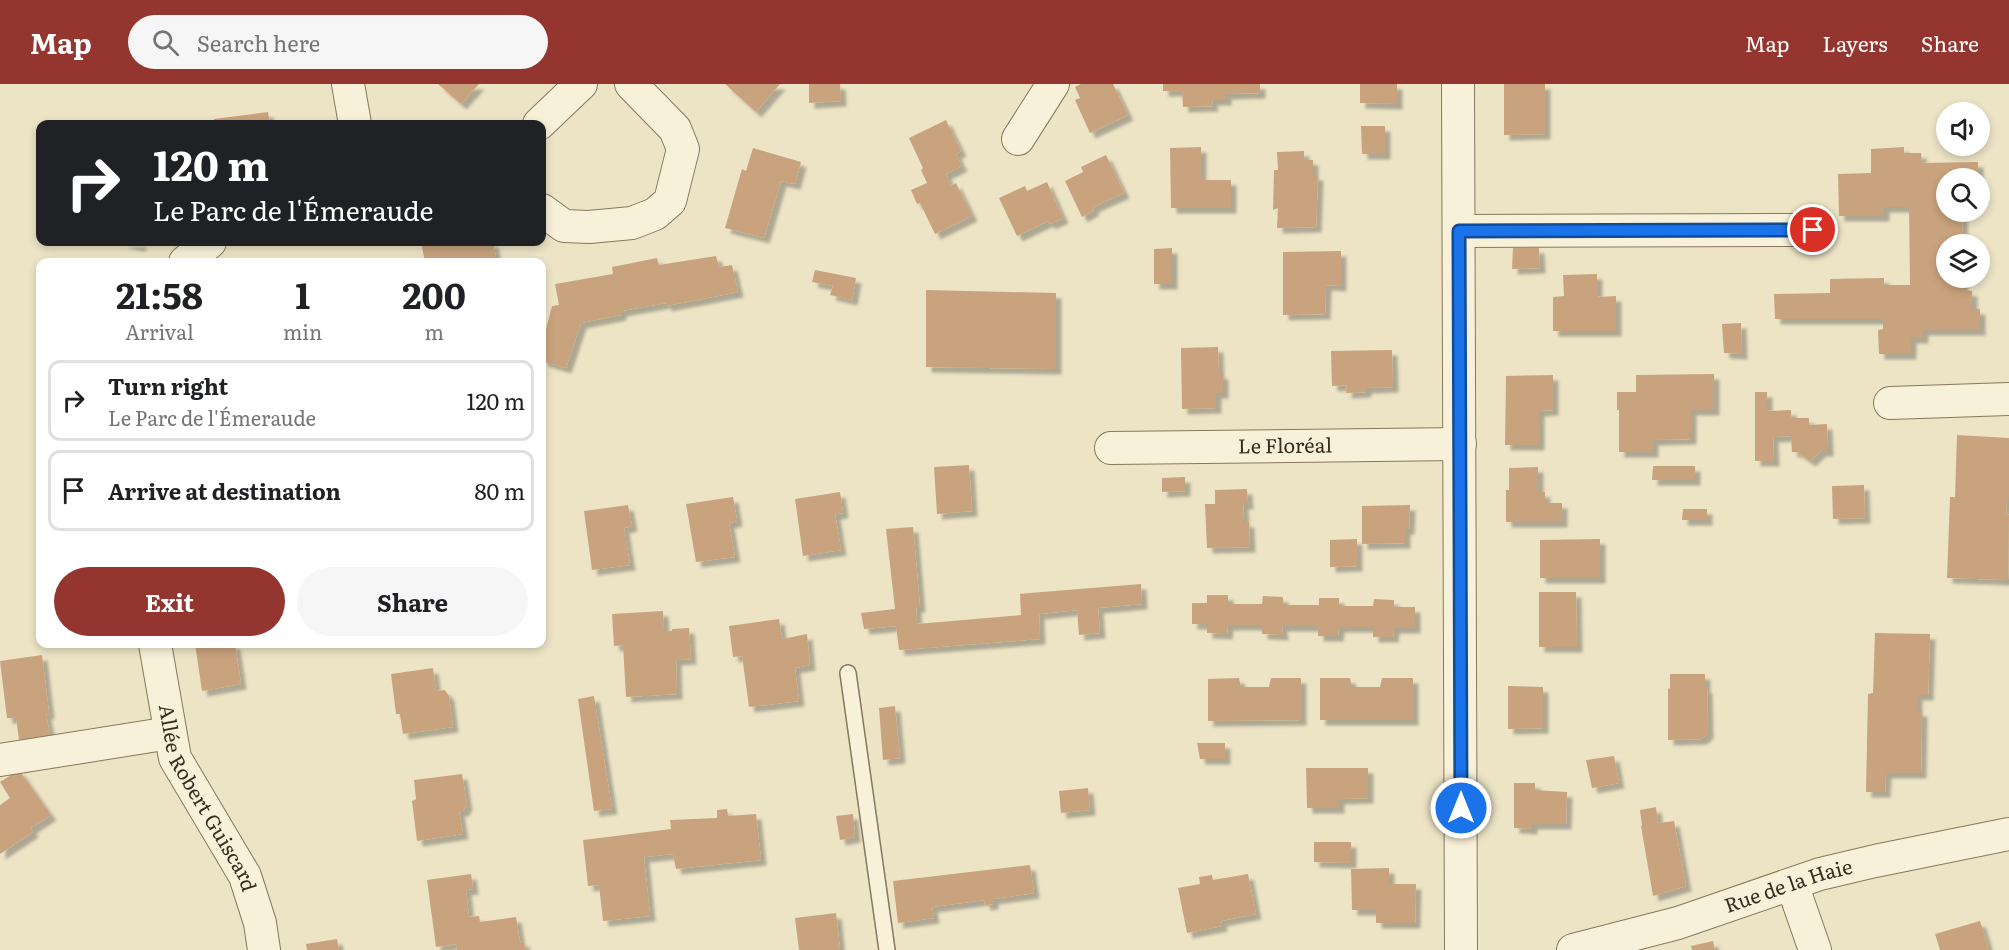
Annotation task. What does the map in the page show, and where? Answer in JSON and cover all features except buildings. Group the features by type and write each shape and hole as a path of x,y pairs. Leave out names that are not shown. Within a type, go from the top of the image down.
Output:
{"street":[{"path":"348,84 354,120"},
{"path":"543,120 581,84"},
{"path":"546,213 564,226 589,227 632,223 655,214 670,201 683,149 675,129 662,113 631,84"},
{"path":"1018,139 1053,84"},
{"path":"1458,84 1461,950"},
{"path":"1459,231 1813,230"},
{"path":"190,258 205,246"},
{"path":"1890,403 2009,399"},
{"name":"Le Floréal","path":"1111,448 1460,444"},
{"name":"Allée Robert Guiscard","path":"156,648 175,758 245,876 260,923 264,950"},
{"path":"1,756 170,733"},
{"name":"Rue de la Haie","path":"1573,950 1678,923 1820,874 2009,834"},
{"path":"1792,884 1815,950"}],"lane":[{"path":"848,673 887,950"}],"route":[{"path":"1461,808 1459,231 1813,230"}]}
